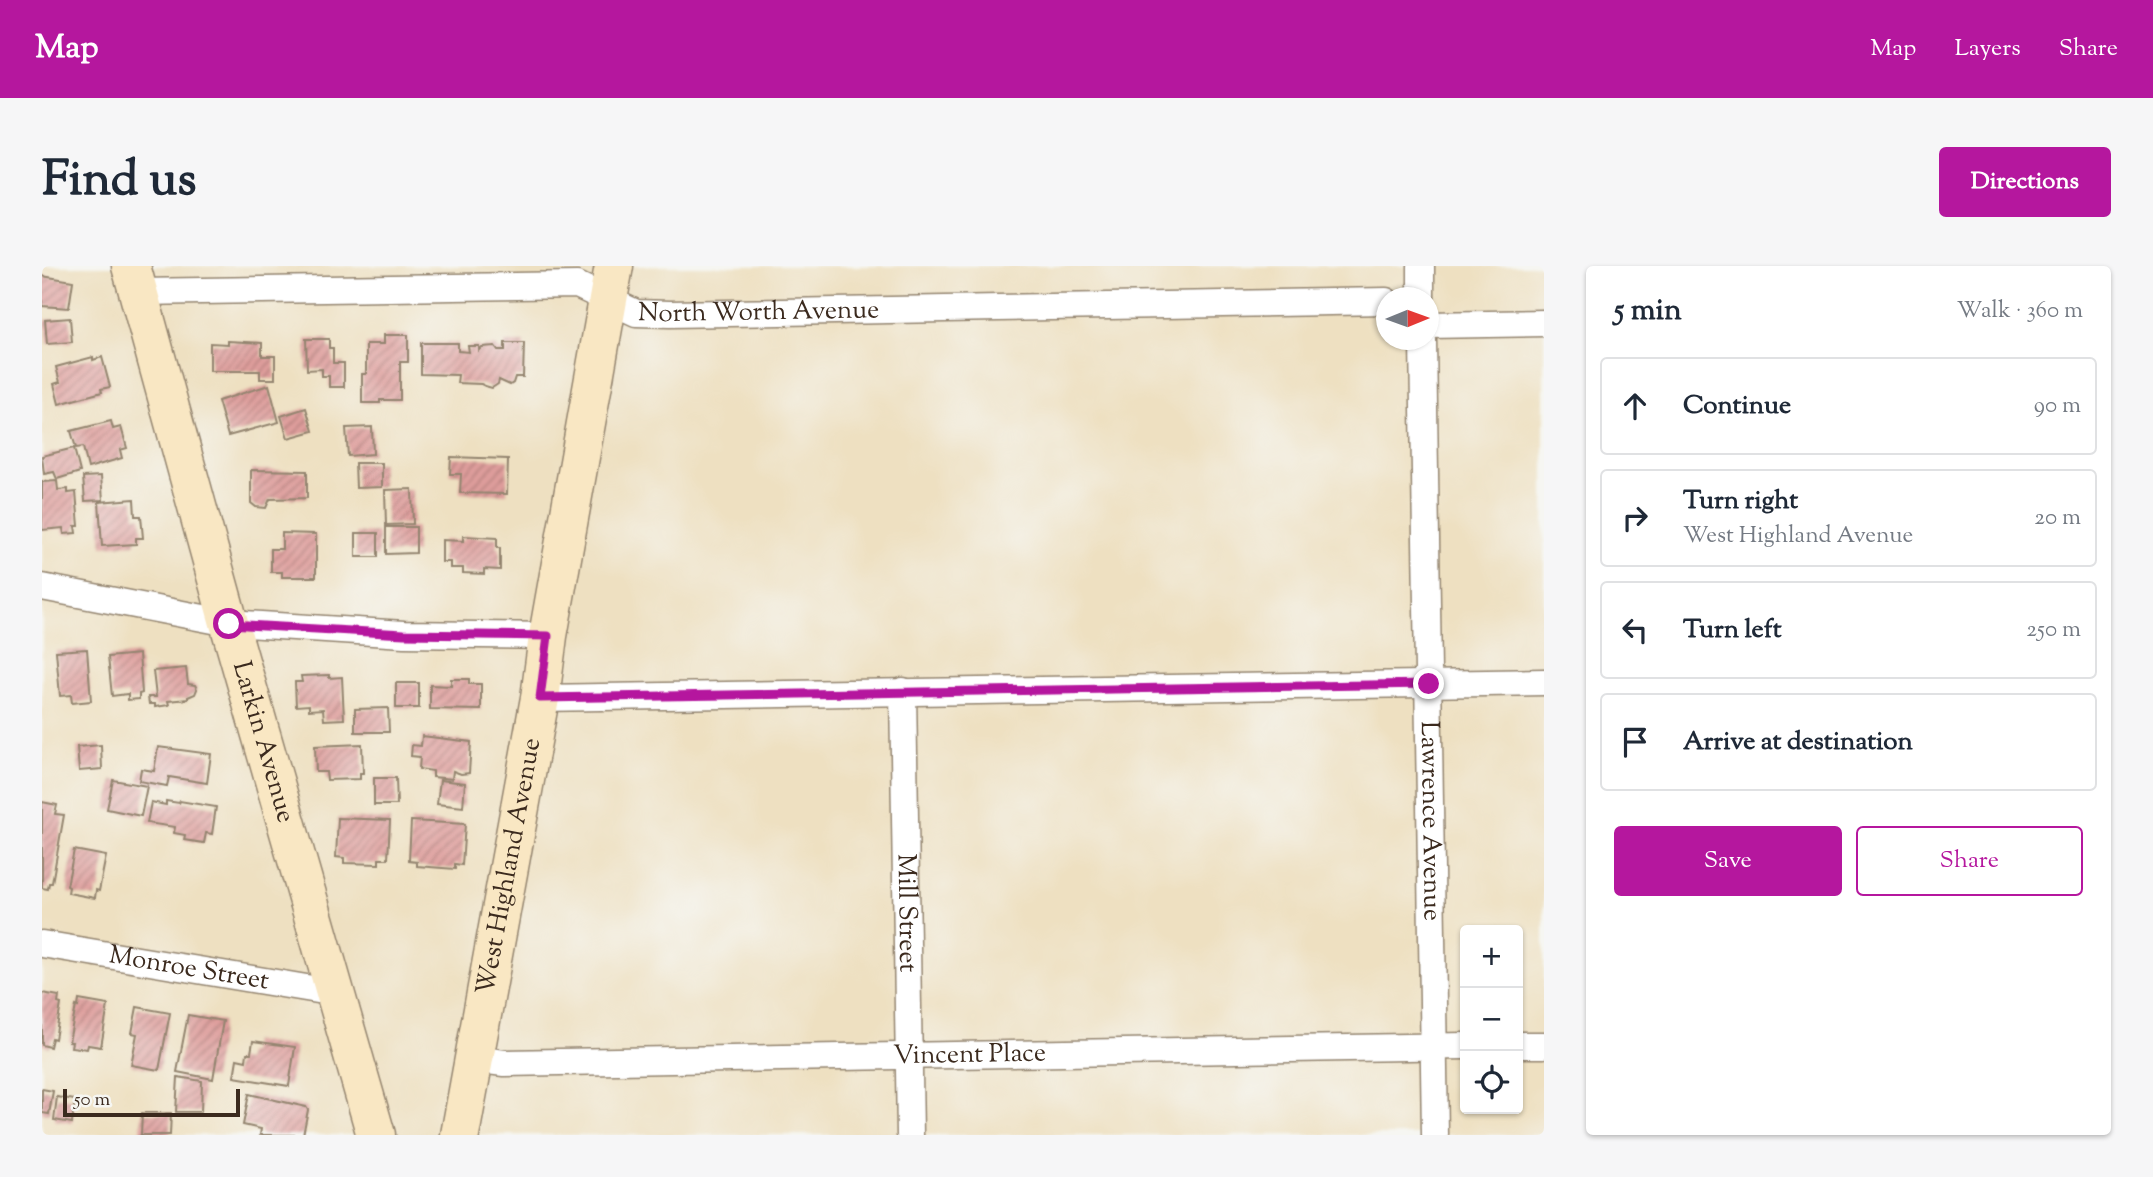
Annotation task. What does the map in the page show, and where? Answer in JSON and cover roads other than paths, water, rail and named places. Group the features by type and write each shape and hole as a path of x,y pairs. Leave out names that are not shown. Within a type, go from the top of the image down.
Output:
{"main road":[{"name":"Larkin Avenue","path":"135,279 229,624 376,1135"},
{"name":"West Highland Avenue","path":"460,1135 612,283"}],"street":[{"path":"1421,266 1421,287"},
{"name":"North Worth Avenue","path":"135,279 577,285 612,283 636,313 670,314 1376,301"},
{"path":"1439,324 1544,323"},
{"name":"Lawrence Avenue","path":"1423,350 1435,1135"},
{"path":"42,587 229,624 404,634 548,636"},
{"path":"540,698 1544,682"},
{"name":"Mill Street","path":"903,691 910,1135"},
{"name":"Monroe Street","path":"42,944 336,993"},
{"path":"1523,1045 1544,1045"},
{"name":"Vincent Place","path":"473,1059 504,1063 1460,1046"}]}
